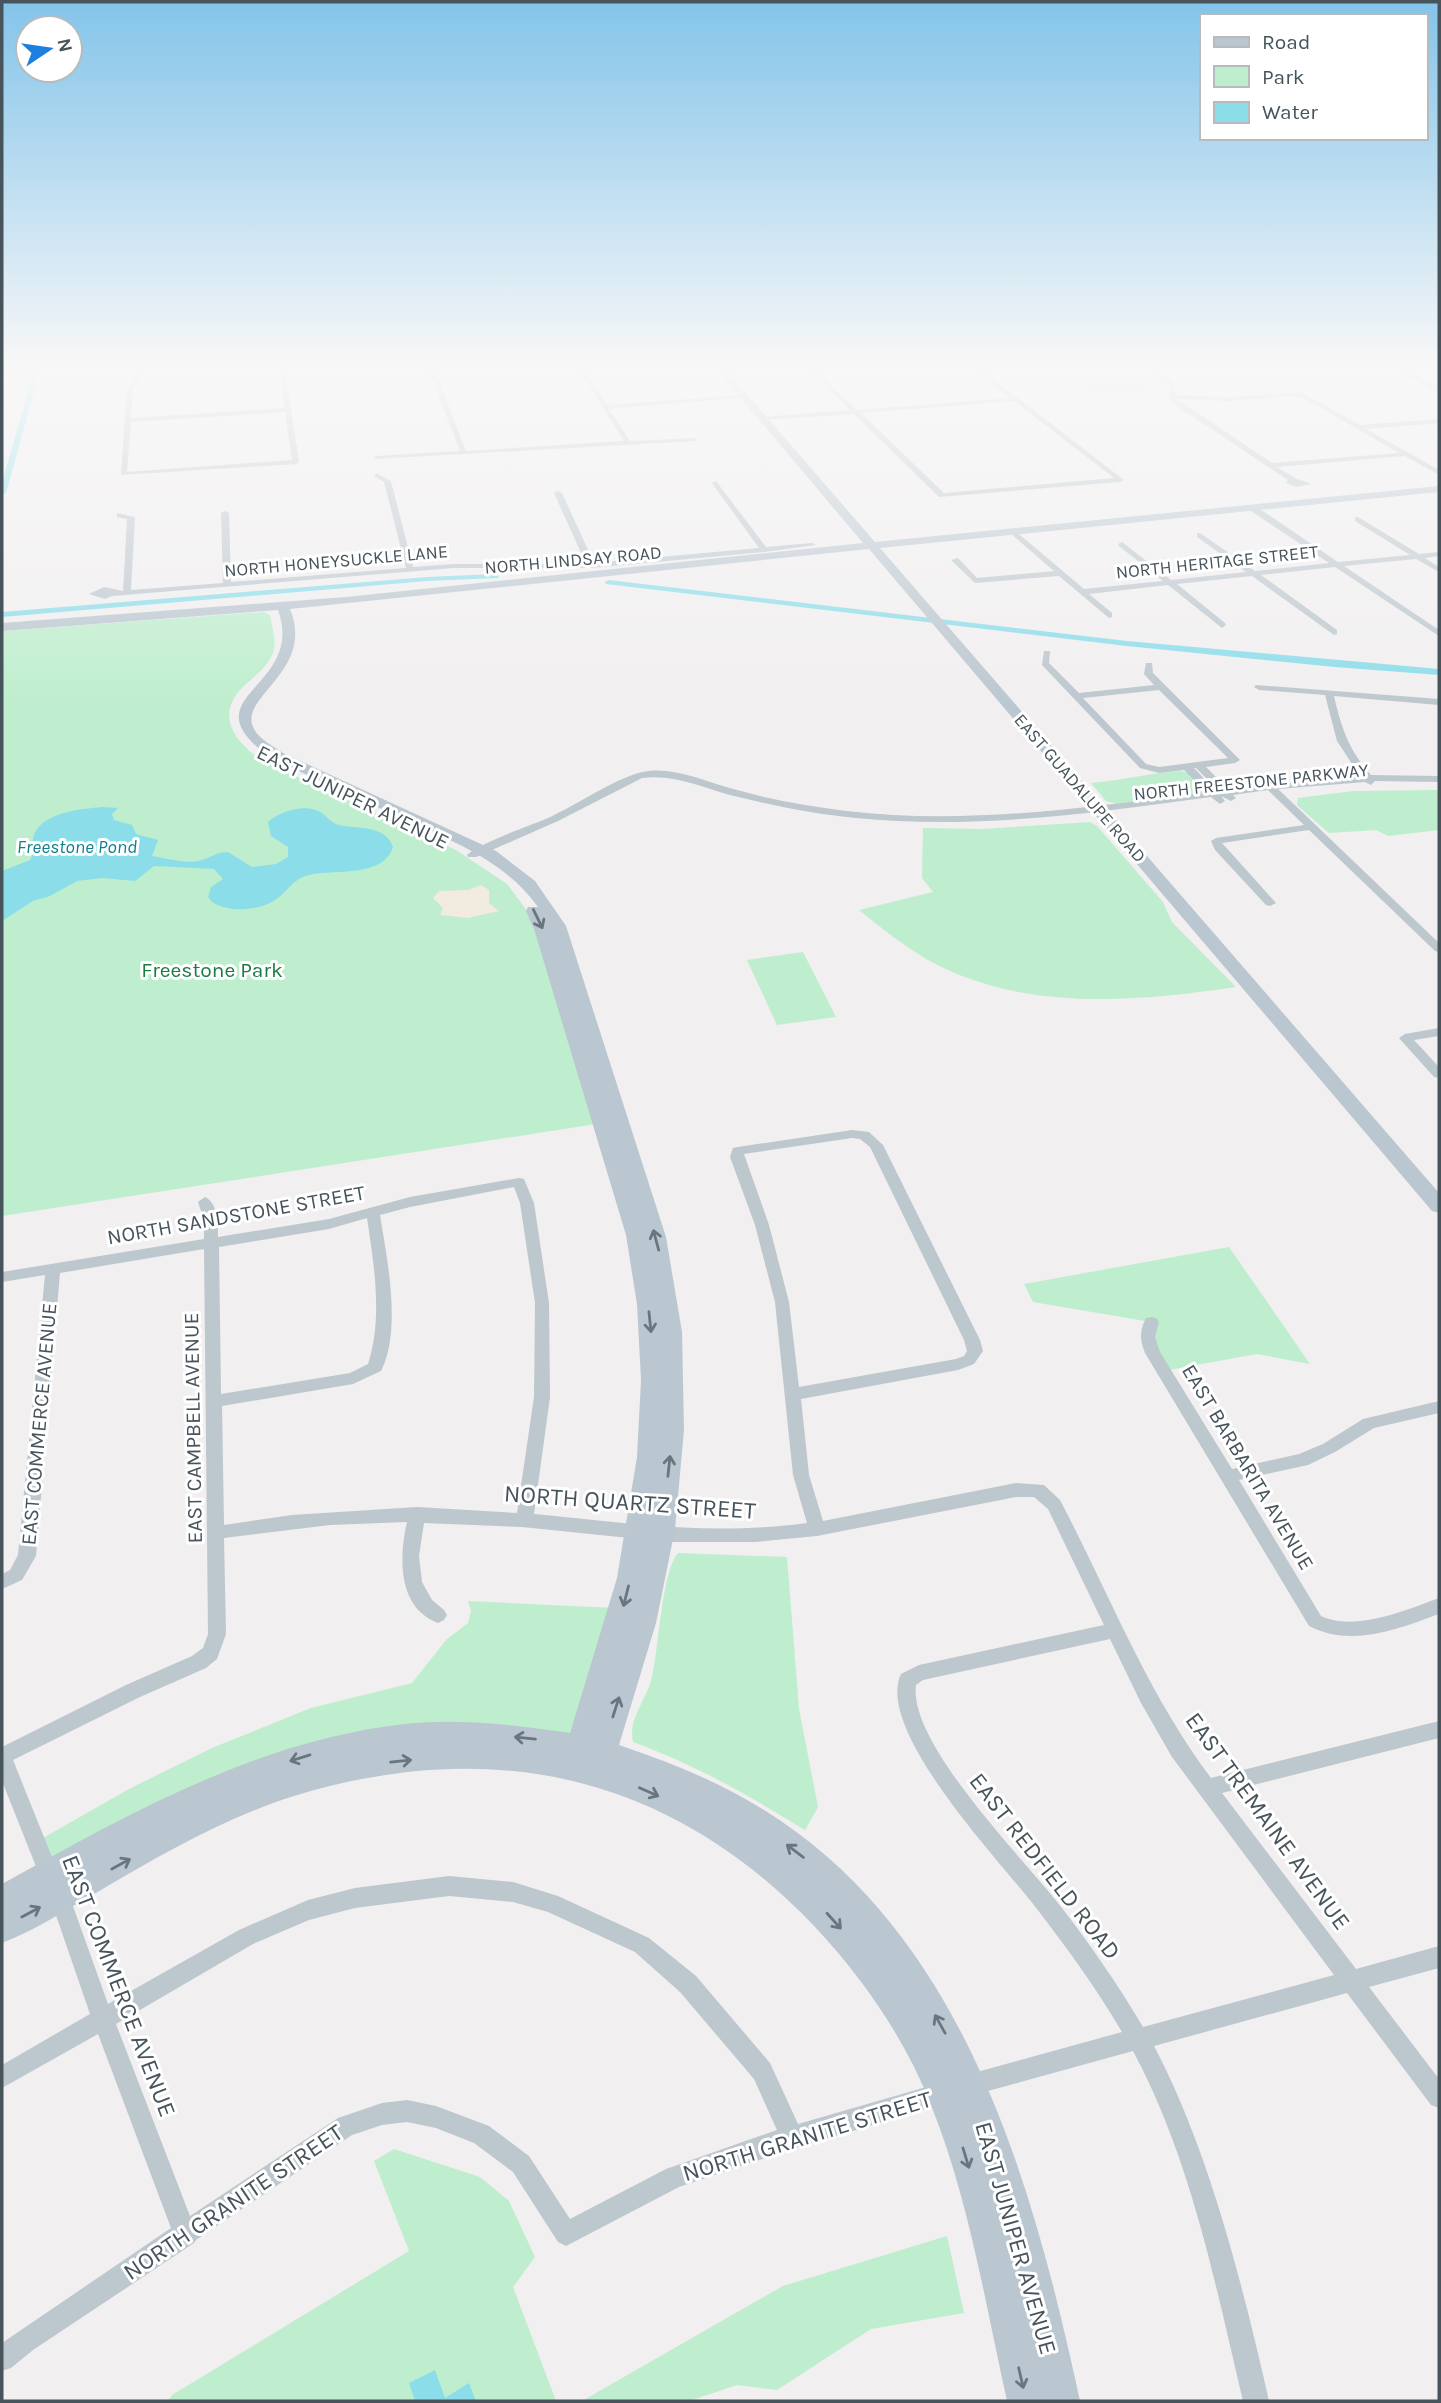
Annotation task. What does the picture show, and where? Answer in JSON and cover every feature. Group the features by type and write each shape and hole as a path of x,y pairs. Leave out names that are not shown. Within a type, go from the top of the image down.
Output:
{"main road":[{"name":"EAST GUADALUPE ROAD","path":"817,482 1439,1206"},
{"name":"NORTH LINDSAY ROAD","path":"2,627 281,605 682,562 872,546 1439,489"},
{"name":"EAST JUNIPER AVENUE","path":"281,605 274,612 278,644 275,656 242,694 234,709 234,724 242,740 268,760 484,856 527,882 552,914 609,1122 637,1235 652,1340 649,1533 617,1627 588,1758 688,1810 755,1851 792,1880 855,1943 896,2006 957,2089 1002,2172 1061,2401"},
{"path":"2,1901 55,1886 230,1805 327,1773 438,1758 588,1758"},
{"path":"2,1928 55,1886"},
{"name":"EAST JUNIPER AVENUE","path":"957,2089 979,2202 1026,2401"}],"street":[{"path":"387,482 410,569"},
{"path":"929,482 942,495 1095,482"},
{"path":"716,483 764,550"},
{"path":"558,493 591,566"},
{"path":"1251,507 1439,634"},
{"path":"225,513 227,586"},
{"path":"120,514 131,517 127,594"},
{"path":"1359,519 1439,570"},
{"path":"1013,531 1109,615"},
{"path":"1200,535 1334,632"},
{"path":"1122,544 1222,625"},
{"name":"NORTH HONEYSUCKLE LANE","path":"113,594 410,569 682,562 812,545"},
{"name":"NORTH HERITAGE STREET","path":"1082,592 1439,554"},
{"path":"955,561 975,581 1061,573"},
{"path":"1427,626 1439,625"},
{"path":"1046,653 1045,663 1149,769 1234,760 1149,674 1149,666"},
{"path":"1077,696 1161,687"},
{"path":"1259,688 1439,702"},
{"path":"1329,692 1339,742 1346,756 1371,782"},
{"path":"1199,765 1225,799"},
{"path":"1187,767 1225,799"},
{"name":"NORTH FREESTONE PARKWAY","path":"484,856 613,799 649,779 655,772 663,779 721,797 849,821 972,827 1371,782 1439,779"},
{"name":"NORTH FREESTONE PARKWAY","path":"1371,782 1439,786"},
{"path":"1275,792 1439,949"},
{"path":"1270,904 1219,848 1216,841 1311,827"},
{"path":"1439,1032 1405,1038 1439,1074"},
{"path":"793,1394 958,1364 972,1356 972,1340 876,1145 864,1135 846,1134 738,1151 738,1163 762,1225 776,1276 789,1345 793,1394 801,1475 817,1529"},
{"name":"NORTH SANDSTONE STREET","path":"2,1277 321,1225 410,1202 519,1182 527,1203 542,1303 542,1397 525,1520"},
{"name":"EAST CAMPBELL AVENUE","path":"2,1757 133,1691 199,1662 211,1653 217,1634 211,1243 210,1215 205,1202"},
{"path":"213,1401 353,1378 371,1371 378,1358 382,1308 373,1212"},
{"name":"EAST COMMERCE AVENUE","path":"9,1579 27,1556 53,1269"},
{"name":"EAST BARBARITA AVENUE","path":"1152,1322 1147,1336 1153,1353 1311,1615 1326,1629 1345,1630 1439,1606"},
{"path":"1227,1476 1302,1460 1329,1448 1369,1423 1439,1407"},
{"name":"NORTH QUARTZ STREET","path":"215,1533 327,1517 417,1514 525,1520 649,1533 735,1537 789,1534 1016,1490 1038,1490"},
{"name":"EAST TREMAINE AVENUE","path":"1038,1490 1054,1505 1156,1712 1205,1788 1354,1981 1439,2097"},
{"path":"417,1514 410,1573 416,1594 438,1615"},
{"name":"EAST REDFIELD ROAD","path":"1115,1630 926,1671 908,1681 907,1700 941,1777 972,1819 1054,1914 1104,1983 1158,2077 1182,2139 1224,2277 1256,2401"},
{"path":"1205,1788 1439,1729"},
{"name":"EAST COMMERCE AVENUE","path":"2,1757 55,1886 103,2020 186,2235"},
{"path":"2,2077 246,1937 307,1910 355,1898 449,1886 513,1892 551,1903 642,1945 688,1984 762,2071 792,2137"},
{"name":"NORTH GRANITE STREET","path":"2,2359 24,2341 346,2126 382,2114 407,2111 436,2117 493,2141 521,2164 566,2234 674,2177 792,2137 1439,1957"}],"green space":[{"name":"Freestone Park","path":"264,612 270,615 274,649 267,664 233,700 230,721 238,739 263,761 456,850 507,884 531,916 596,1124 2,1216 2,631"},
{"path":"1158,773 1189,773 1205,792 1117,804 1106,801 1091,783"},
{"path":"1439,790 1439,830 1388,836 1376,830 1329,833 1297,805 1298,798 1353,791"},
{"path":"1090,822 1097,826 1163,902 1172,922 1236,987 1119,999 1079,999 1001,988 964,977 928,960 859,910 933,892 922,878 923,828 983,829"},
{"path":"803,952 836,1017 777,1025 747,960"},
{"path":"1229,1247 1310,1364 1257,1354 1163,1371 1151,1322 1033,1302 1024,1284"},
{"path":"678,1553 787,1557 799,1709 818,1807 805,1830 721,1782 633,1742 635,1718 654,1668 668,1578"},
{"path":"468,1601 615,1608 583,1734 411,1745 54,1887 36,1842 129,1789 212,1748 311,1708 412,1683 447,1639 468,1623 471,1611"},
{"path":"394,2149 480,2177 509,2201 535,2257 513,2287 556,2401 168,2401 172,2395 409,2251 374,2161"},
{"path":"947,2236 964,2313 871,2329 777,2390 737,2385 689,2401 582,2401 783,2286"}],"sand":[{"path":"481,885 489,890 489,903 499,911 468,918 440,915 443,908 433,898 439,891 468,890"}],"water":[{"name":"Freestone Pond","path":"102,807 118,808 112,814 114,820 132,825 136,834 158,840 152,856 177,861 196,861 228,852 252,867 276,864 288,857 288,847 271,836 268,822 284,812 304,808 319,811 339,825 378,831 393,847 388,857 379,864 369,868 303,877 275,900 252,908 227,908 212,902 208,897 211,887 223,879 214,869 154,866 135,881 102,878 77,881 50,896 33,901 2,921 2,871 30,860 33,838 43,822 62,814"},
{"path":"435,2370 445,2398 469,2383 476,2401 415,2401 409,2383"}],"waterway":[{"path":"2,493 5,482"},
{"path":"2,615 427,579 495,576"},
{"path":"609,582 1127,644 1439,672"}]}
